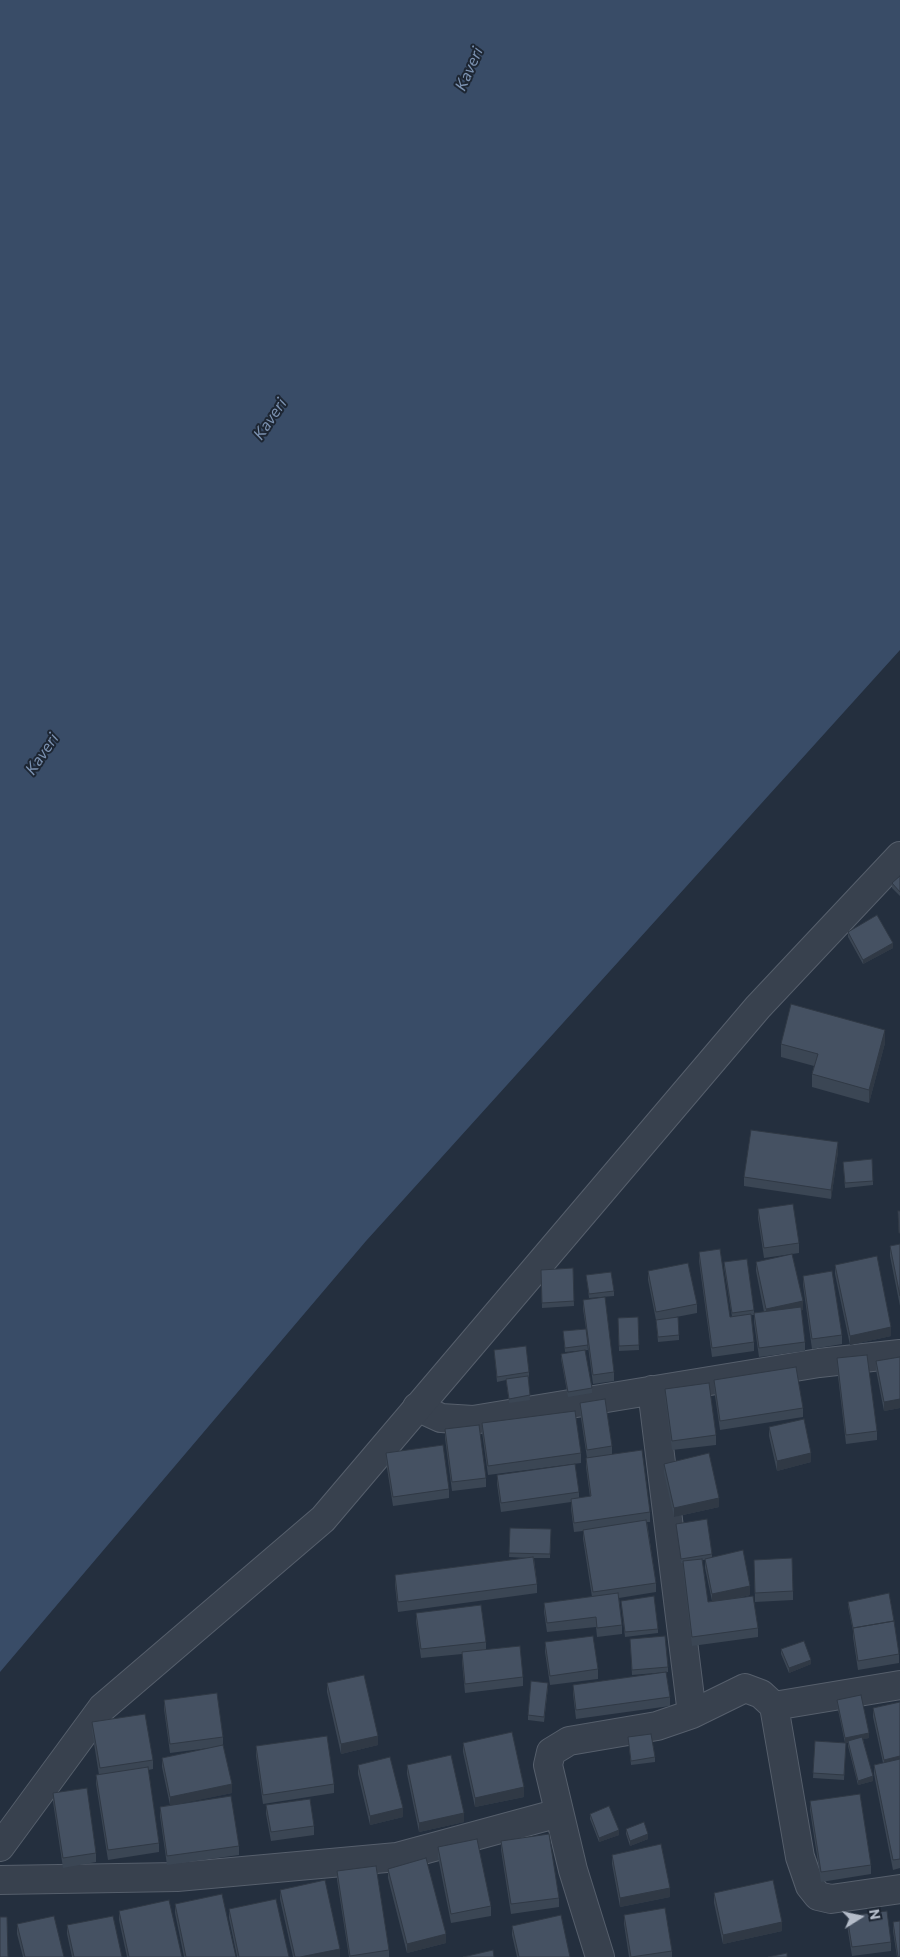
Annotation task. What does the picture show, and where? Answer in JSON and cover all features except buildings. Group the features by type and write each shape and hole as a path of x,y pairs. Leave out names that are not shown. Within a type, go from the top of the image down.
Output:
{"street":[{"path":"0,1847 102,1708 323,1519 758,1007 900,856"},
{"path":"417,1407 441,1418 473,1420 819,1363 900,1354"},
{"path":"652,1390 692,1714"},
{"path":"774,1706 900,1686"},
{"path":"600,1957 573,1870 548,1765 552,1752 569,1741 657,1726 692,1714 745,1688 761,1694 774,1706 800,1857 810,1886 818,1896 831,1899 900,1889"},
{"path":"0,1880 177,1877 397,1857 560,1813"}],"water":[{"name":"Kaveri","path":"0,0 900,0 900,650 366,1241 0,1672"}]}
